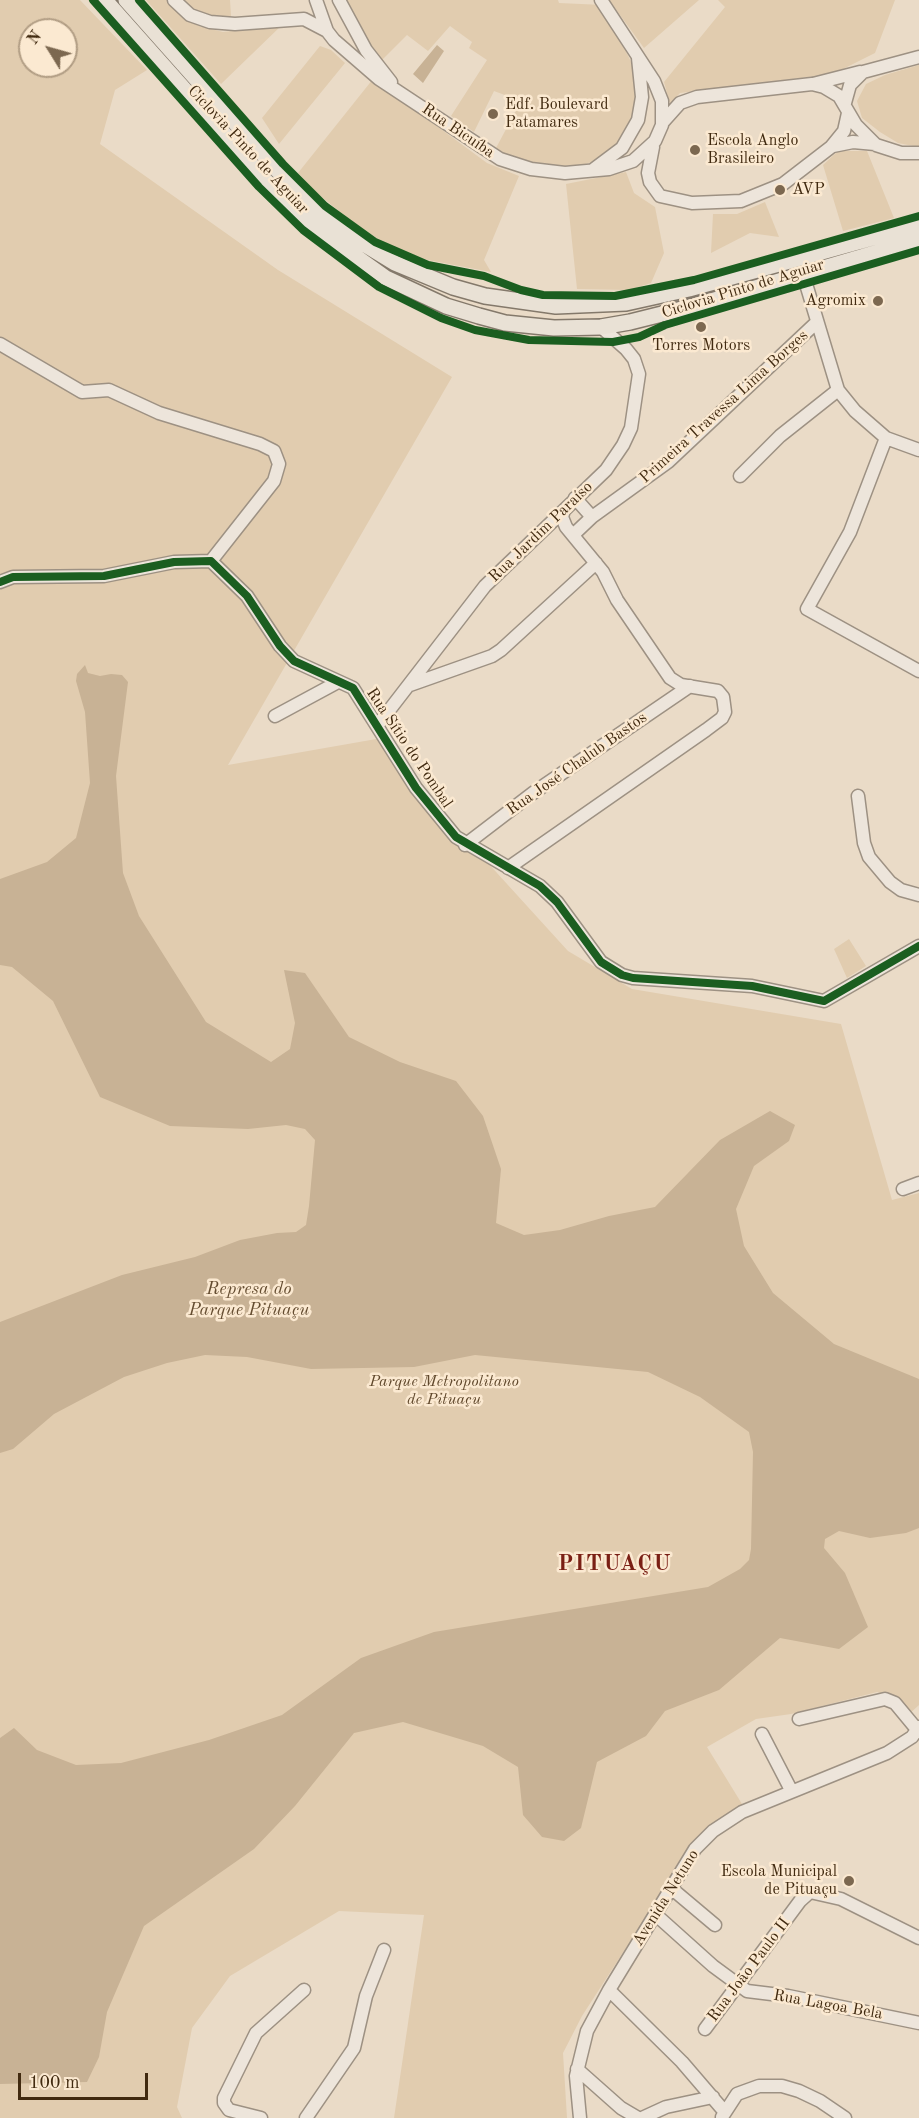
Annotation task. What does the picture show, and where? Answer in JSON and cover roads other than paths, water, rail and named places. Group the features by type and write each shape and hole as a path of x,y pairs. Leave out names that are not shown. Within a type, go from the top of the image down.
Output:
{"main road":[{"path":"105,0 288,204 360,262 416,292 478,316 529,326 601,327 679,310 919,240"},
{"path":"126,0 283,177 319,212 346,233 395,263 453,287 485,296 542,306 626,303 693,288 919,225"}],"street":[{"path":"174,0 190,15 222,24 292,18 304,19 327,31"},
{"path":"292,18 306,9 314,0"},
{"name":"Rua Bicuíba","path":"314,0 327,31 342,49 380,80 400,91 467,139 500,159 548,172 609,169 633,161 655,141 662,125 663,110 660,92 638,54 601,0"},
{"name":"Rua Bicuíba","path":"339,0 358,38 400,91"},
{"path":"342,49 353,46 358,38"},
{"name":"Rua Bicuíba","path":"590,171 622,148 638,120 642,97 638,54"},
{"path":"662,125 672,109 697,97 812,84 919,57"},
{"path":"655,141 648,173 655,190 668,200 709,204 741,201 769,191 790,179 831,147 844,131 850,85 863,72"},
{"path":"812,84 831,91 847,108 864,134 876,145"},
{"path":"642,97 650,91 660,92"},
{"path":"831,147 853,142 876,145 901,153 919,153"},
{"path":"622,148 625,157 633,161"},
{"path":"803,274 837,390 855,411 886,438 919,450"},
{"name":"Primeira Travessa Lima Borges","path":"573,535 592,516 668,462 817,322"},
{"name":"Rua Jardim Paraíso","path":"377,726 485,586 615,458 631,428 639,374 636,364 626,349 601,327"},
{"path":"0,344 82,392 109,390 159,413 268,446 274,451 279,464 274,482 211,561 182,561 104,576 13,577 0,582"},
{"path":"740,476 780,436 837,390"},
{"path":"886,438 850,532 807,609 919,671"},
{"path":"575,498 592,516"},
{"path":"508,868 722,718 726,705 723,697 711,688 675,683 670,678 617,600 596,563 562,522 564,510"},
{"name":"Rua Sítio do Pombal","path":"211,561 247,596 280,646 294,661 353,688 427,804 465,845 532,880 548,893 601,962 622,975 633,978 752,986 824,1000 919,946"},
{"path":"408,686 492,656 596,563"},
{"path":"275,716 338,682"},
{"name":"Rua José Chalub Bastos","path":"465,845 533,793 690,686"},
{"path":"858,796 864,843 869,857 890,882 901,890 919,896"},
{"path":"903,1189 919,1184"},
{"path":"799,1719 885,1699 895,1703 918,1730"},
{"name":"Avenida Netuno","path":"580,2118 575,2086 587,2031 609,1990 695,1849 713,1831 742,1812 791,1790 887,1753 904,1743 918,1730"},
{"path":"762,1734 791,1790"},
{"path":"671,1888 715,1925"},
{"name":"Rua João Paulo II","path":"705,2029 800,1901 810,1892 841,1899 917,1933"},
{"path":"656,1914 739,1986"},
{"path":"306,2118 354,2048 366,1996 384,1950"},
{"name":"Rua Lagoa Bela","path":"739,1986 753,1992 788,1996 919,2023"},
{"path":"261,2118 229,2110 224,2103 224,2098 256,2033 304,1990"},
{"path":"609,1990 665,2044 713,2097 723,2114 737,2094 747,2089 759,2086 782,2086 820,2101 845,2118"},
{"path":"577,2069 621,2108 638,2118"},
{"path":"642,2118 666,2107 713,2097"}],"water":[{"path":"437,45 444,51 423,83 413,74"},
{"name":"Represa do Parque Pituaçu","path":"85,665 88,673 100,676 122,675 128,682 116,776 123,873 139,916 206,1022 271,1062 290,1049 295,1023 284,970 305,973 349,1037 400,1062 456,1081 483,1116 501,1169 496,1223 524,1235 560,1230 609,1216 655,1207 720,1140 770,1111 795,1125 789,1141 754,1166 736,1209 744,1246 773,1293 834,1344 919,1379 919,1528 906,1533 870,1538 839,1531 825,1539 824,1548 845,1573 868,1627 839,1649 780,1638 719,1690 665,1711 646,1736 597,1762 581,1828 564,1841 542,1837 523,1815 518,1767 483,1746 403,1722 354,1733 295,1806 254,1849 144,1926 107,2012 99,2057 87,2082 0,2084 0,1738 14,1728 37,1750 76,1765 121,1763 209,1740 282,1715 361,1658 434,1632 708,1587 740,1569 749,1560 751,1549 753,1452 749,1432 700,1397 648,1372 475,1355 414,1367 311,1369 247,1357 205,1355 167,1363 124,1377 54,1414 13,1449 0,1453 0,1322 122,1275 195,1257 240,1240 296,1232 306,1225 309,1206 315,1140 305,1129 286,1125 248,1129 170,1126 100,1097 53,1001 12,967 0,965 0,879 47,862 76,838 90,783 85,712 76,681 77,674"}],"place":[{"name":"Edf. Boulevard Patamares","path":"493,114"},
{"name":"Escola Anglo Brasileiro","path":"695,150"},
{"name":"AVP","path":"780,190"},
{"name":"Agromix","path":"878,301"},
{"name":"Torres Motors","path":"701,327"},
{"name":"Escola Municipal de Pituaçu","path":"849,1881"}],"district":[{"name":"PITUAÇU","path":"615,1564"}],"park label":[{"name":"Parque Metropolitano de Pituaçu","path":"444,1391"}]}
